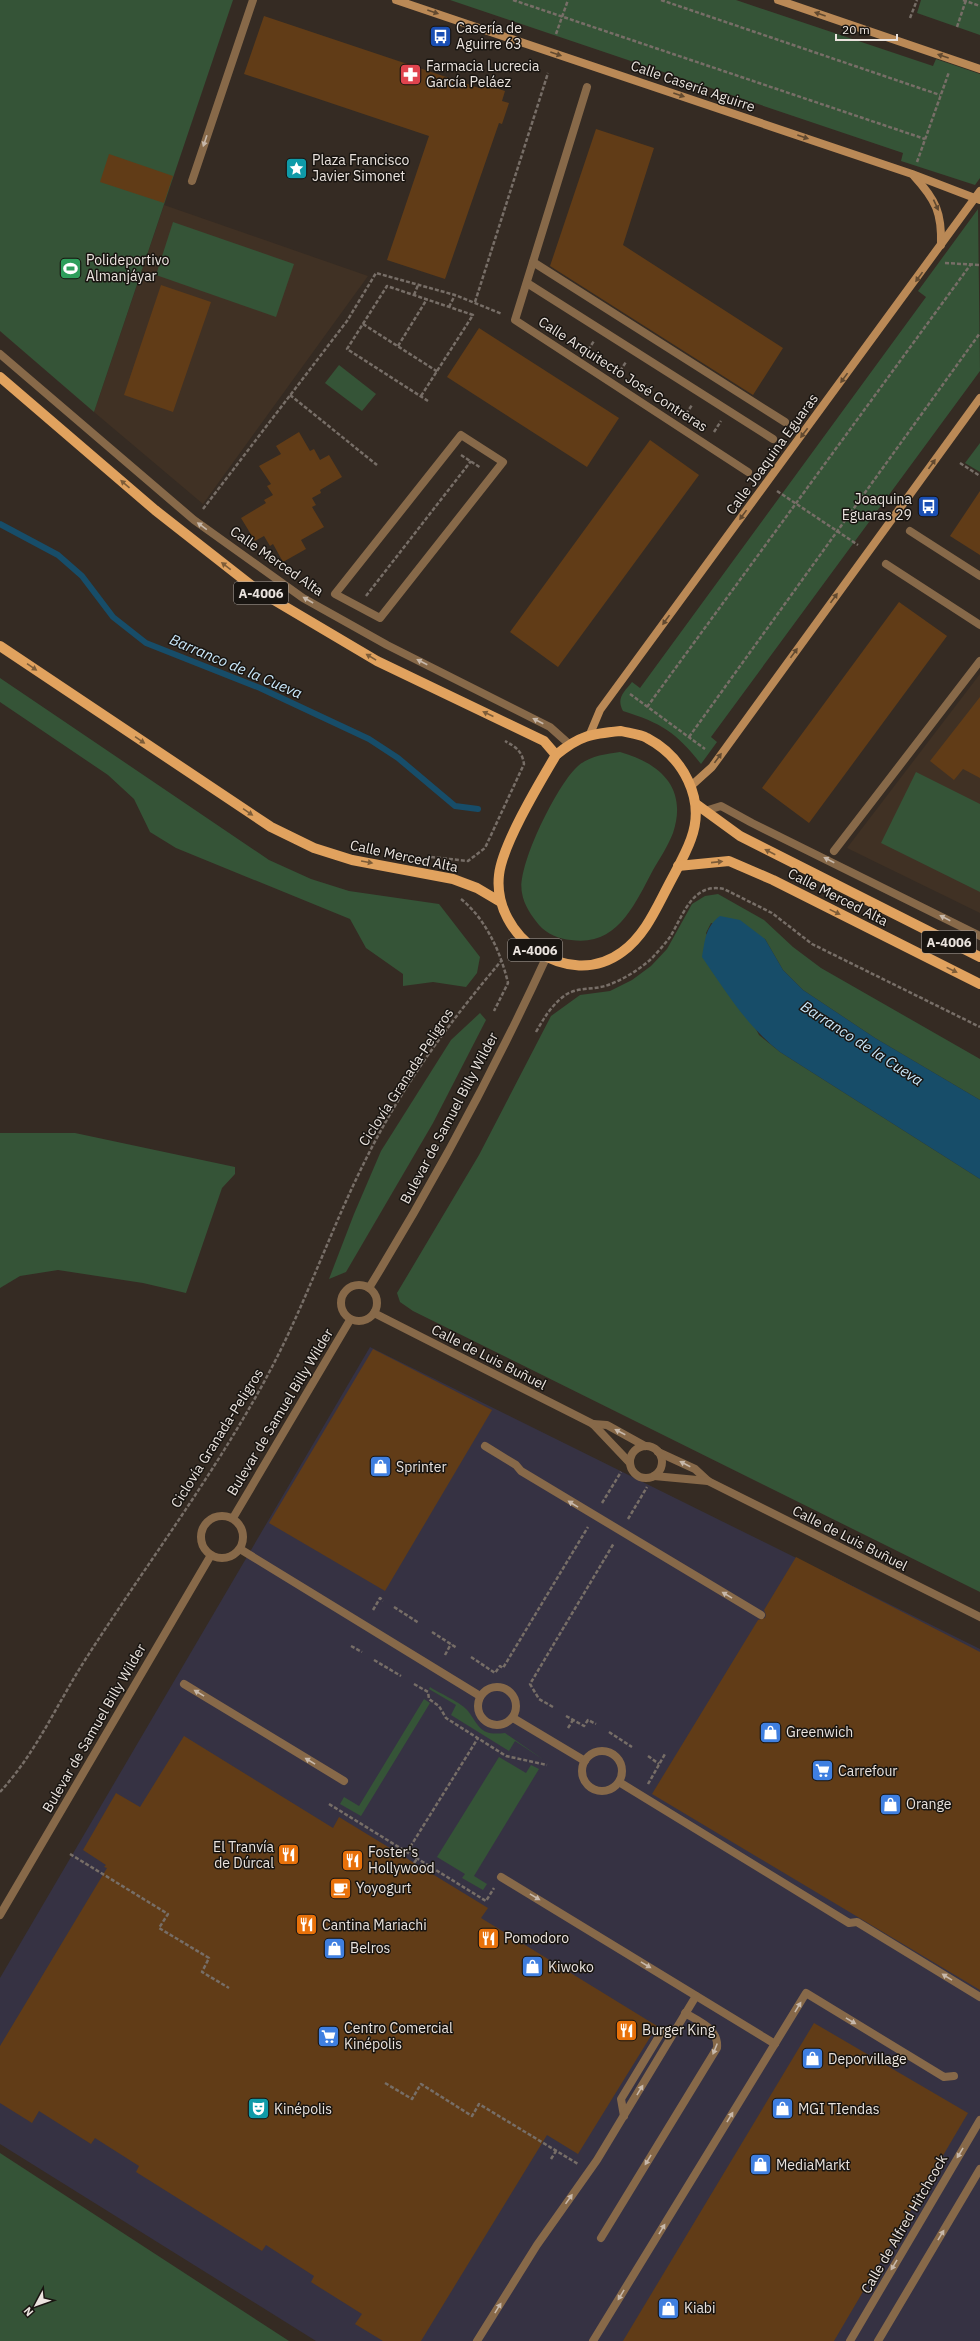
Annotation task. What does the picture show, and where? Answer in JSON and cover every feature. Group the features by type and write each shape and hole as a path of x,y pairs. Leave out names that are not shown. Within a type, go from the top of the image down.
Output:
{"main road":[{"name":"Calle Casería Aguirre","path":"396,0 978,197"},
{"path":"778,0 980,69"},
{"path":"912,174 935,202 940,215 941,245"},
{"name":"Calle Joaquina Eguaras","path":"590,734 600,710 941,245 978,197"},
{"name":"A-4006","path":"0,377 155,510 257,590 377,661 544,741 556,755"},
{"path":"691,786 712,767 980,398"},
{"name":"Calle Merced Alta","path":"0,646 271,827 314,848 352,860 453,879 477,888 499,901"},
{"name":"A-4006","path":"621,731 646,737 666,750 681,768 691,786 696,804 692,838 646,927 622,952 599,963 574,965 546,958 524,942 508,922 499,901 499,874 506,849 556,755 569,744 590,734 621,731"},
{"name":"Calle Merced Alta","path":"696,804 740,836 980,957"},
{"name":"Calle Merced Alta","path":"678,866 729,861 774,880 980,984"}],"street":[{"path":"192,181 253,0"},
{"path":"515,320 587,87"},
{"path":"533,262 785,422"},
{"name":"Calle Arquitecto José Contreras","path":"527,283 773,438"},
{"name":"Calle Arquitecto José Contreras","path":"515,320 748,472"},
{"name":"Calle Merced Alta","path":"0,354 194,520 303,598 387,645 550,727 569,744"},
{"path":"461,435 503,462 380,618 335,594 450,448 461,435"},
{"path":"910,532 980,576"},
{"path":"886,564 980,625"},
{"path":"834,851 980,661"},
{"name":"Calle Merced Alta","path":"705,811 721,806 752,824 980,936"},
{"name":"Bulevar de Samuel Billy Wilder","path":"369,1288 449,1150 516,1022 546,958"},
{"path":"352,1286 364,1286 369,1288 377,1301 374,1313 361,1322 350,1320 342,1311 341,1299 343,1294 352,1286"},
{"name":"Calle de Luis Buñuel","path":"374,1313 593,1424 629,1462"},
{"name":"Bulevar de Samuel Billy Wilder","path":"233,1518 350,1320"},
{"name":"Calle de Luis Buñuel","path":"593,1424 607,1425 645,1446"},
{"path":"485,1446 516,1464 521,1472 761,1615"},
{"path":"650,1446 658,1452 662,1462 661,1467 654,1476 645,1479 636,1475 629,1462 636,1449 650,1446"},
{"name":"Calle de Luis Buñuel","path":"658,1452 695,1469 708,1481 980,1618"},
{"name":"Calle de Luis Buñuel","path":"654,1476 708,1481"},
{"path":"219,1516 233,1518 238,1522 244,1535 240,1549 231,1557 224,1558 211,1555 202,1544 201,1536 206,1523 219,1516"},
{"path":"240,1549 480,1696"},
{"name":"Bulevar de Samuel Billy Wilder","path":"0,1915 211,1555"},
{"path":"184,1684 344,1781"},
{"path":"502,1687 507,1690 515,1700 516,1712 513,1718 509,1722 499,1726 488,1724 479,1714 478,1708 480,1696 489,1688 502,1687"},
{"path":"513,1718 585,1761"},
{"path":"601,1751 617,1757 622,1768 619,1782 615,1786 603,1790 590,1786 583,1775 585,1761 595,1752 601,1751"},
{"path":"619,1782 849,1923 857,1922 980,1997"},
{"path":"501,1877 775,2044"},
{"path":"593,2341 806,1993 944,2077 954,2076"},
{"path":"477,2341 534,2249 594,2165 696,1996"},
{"path":"602,2238 717,2048 718,2040 709,2027 685,2013"},
{"path":"624,2116 621,2099 661,2033 676,2029"},
{"name":"Calle de Alfred Hitchcock","path":"850,2341 980,2120"},
{"path":"878,2341 980,2169"}],"path":[{"path":"514,0 925,139"},
{"path":"556,34 568,0"},
{"path":"661,0 940,95"},
{"path":"910,18 917,0"},
{"path":"957,27 965,0 980,6"},
{"path":"916,165 951,66"},
{"path":"475,302 548,73"},
{"path":"941,262 980,265"},
{"path":"648,707 972,264"},
{"path":"203,509 347,321 376,273 455,295 475,302 515,320"},
{"path":"414,295 418,285"},
{"path":"421,396 474,315 387,286 347,349 428,401"},
{"path":"449,307 455,295"},
{"path":"398,346 426,299"},
{"path":"363,324 438,372"},
{"path":"580,362 601,330"},
{"path":"689,737 980,333"},
{"path":"612,383 633,350"},
{"path":"678,426 700,393"},
{"path":"290,395 377,465"},
{"path":"706,444 728,410"},
{"path":"450,448 492,475"},
{"path":"358,606 471,462"},
{"path":"960,463 980,476"},
{"path":"775,490 860,546"},
{"path":"626,691 705,749"},
{"path":"431,857 468,861 485,848 524,764 523,755 516,747 504,741"},
{"path":"536,1032 548,1011 565,996 577,990 604,986 643,966 656,954 670,937 688,903 703,891 715,887 724,889 772,913 812,944 980,1027"},
{"path":"456,897 462,900 478,916 502,960 508,983 494,1011"},
{"name":"Ciclovía Granada-Peligros","path":"0,1792 15,1775 33,1748 84,1662 240,1425 293,1325 369,1152 389,1116 452,1022 502,960"},
{"path":"601,1504 621,1471"},
{"path":"628,1520 648,1486"},
{"path":"471,1657 495,1673 500,1666 503,1668 591,1521"},
{"path":"552,1707 539,1699 530,1684 617,1538"},
{"path":"373,1610 380,1598 383,1601"},
{"path":"394,1607 419,1624"},
{"path":"432,1632 457,1648"},
{"path":"445,1655 451,1644"},
{"path":"351,1646 362,1652"},
{"path":"374,1660 401,1676"},
{"path":"414,1684 428,1692 428,1699 439,1706 446,1718 506,1756 547,1765"},
{"path":"566,1716 584,1726 588,1720 596,1724"},
{"path":"568,1728 573,1720"},
{"path":"609,1732 632,1746"},
{"path":"407,1852 478,1738"},
{"path":"645,1787 665,1754"},
{"path":"648,1756 659,1764"},
{"path":"329,1804 486,1901 501,1877"},
{"path":"70,1854 168,1914 160,1928 209,1958 202,1972 229,1988"},
{"path":"414,1863 417,1859"},
{"path":"385,2083 412,2100 421,2084 472,2116 480,2104 580,2166 584,2160"},
{"path":"551,2159 556,2151"}],"shaded area":[{"path":"164,205 368,276 203,504 94,412"},
{"path":"980,674 980,913 847,848"},
{"path":"370,1347 980,1649 980,2341 316,2341 0,2144 0,1978"}],"green space":[{"name":"Polideportivo Almanjáyar","path":"0,0 233,0 94,412 0,331"},
{"path":"450,0 736,0 933,66 936,59 980,74 980,178 975,185 901,161 903,153"},
{"path":"921,0 980,0 980,35 917,13"},
{"path":"978,209 980,371 711,737 717,742 701,764 684,744 667,730 648,720 623,711 620,702 622,695 632,682 640,688 926,297 918,291"},
{"path":"173,222 294,264 276,317 156,275"},
{"path":"339,365 376,394 362,411 325,383"},
{"path":"980,443 980,472 965,463"},
{"path":"0,678 269,860 311,879 349,891 439,904 480,957 477,973 466,987 433,982 403,986 403,974 366,948 350,919 176,848 150,832 134,799 108,775 0,702"},
{"path":"620,752 647,763 667,780 673,790 677,803 677,817 673,833 631,909 612,930 601,937 587,940 571,940 558,937 542,928 526,906 522,893 522,881 525,865 540,826 560,789 570,775 578,766 587,760 598,756"},
{"path":"916,772 980,804 980,892 881,843"},
{"path":"718,894 764,920 793,947 821,968 980,1059 980,1100 875,1038 803,990 783,970 765,939 711,923 706,933 759,1035 780,1052 980,1179 980,1592 413,1311 400,1302 397,1293 479,1155 551,1016 580,995 610,991 632,980 651,966 667,949 692,904 705,896"},
{"path":"480,1013 486,1020 433,1123 346,1272 329,1279 354,1214 381,1151 451,1040"},
{"path":"0,1133 75,1133 235,1167 235,1174 222,1188 186,1293 143,1283 58,1270 20,1276 0,1288"},
{"path":"430,1687 456,1701 465,1708 478,1726 485,1732 497,1734 505,1733 544,1760 515,1741 509,1751 451,1715 456,1705 429,1689"},
{"path":"424,1699 430,1703 361,1816 340,1804 344,1797 359,1806"},
{"path":"499,1757 526,1773 531,1765 539,1769 474,1876 487,1884 483,1890 462,1878 465,1874 437,1857"},
{"path":"0,2153 289,2341 0,2341"}],"water":[{"path":"720,916 740,920 765,939 783,970 803,990 875,1038 980,1100 980,1179 780,1052 757,1031 729,996 702,957 706,935 711,925"}],"building":[{"path":"264,16 479,88 481,83 505,91 502,101 509,103 502,124 499,123 445,279 387,260 429,136 244,74"},
{"path":"596,129 654,148 623,245 783,348 753,395 550,266"},
{"path":"109,154 173,176 164,203 100,182"},
{"path":"161,285 211,302 173,412 124,395"},
{"path":"479,328 619,418 587,467 447,377"},
{"path":"299,432 310,451 314,449 320,460 329,455 342,477 320,490 321,493 312,498 316,505 312,507 324,527 301,540 306,549 283,562 273,544 270,546 264,536 255,541 241,518 266,503 264,500 273,495 267,486 271,484 259,466 281,454 276,446"},
{"path":"650,440 699,475 558,667 510,632"},
{"path":"980,491 980,555 950,536"},
{"path":"899,602 947,636 809,823 762,788"},
{"path":"980,697 980,778 963,769 954,780 930,761"},
{"name":"Sprinter","path":"373,1349 492,1410 385,1591 269,1523"},
{"name":"Carrefour","path":"796,1557 980,1652 980,1990 652,1794 758,1620 765,1618 766,1615 764,1610"},
{"name":"Centro Comercial Kinépolis","path":"184,1736 333,1828 339,1817 488,1908 481,1918 657,2026 578,2154 547,2135 421,2341 383,2341 355,2324 362,2314 311,2282 314,2276 266,2245 262,2251 136,2172 139,2166 95,2138 91,2144 39,2111 32,2123 0,2103 0,2046 107,1868 104,1867 106,1865 83,1850 116,1793 140,1807"},
{"path":"814,2023 968,2113 834,2341 623,2341"}],"waterway":[{"name":"Barranco de la Cueva","path":"0,524 58,555 82,576 113,617 146,643 260,688 369,739 398,758 455,806 478,809"}],"place":[{"name":"Casería de Aguirre 63","path":"441,36"},
{"name":"Farmacia Lucrecia García Peláez","path":"410,74"},
{"name":"Plaza Francisco Javier Simonet","path":"297,168"},
{"name":"Polideportivo Almanjáyar","path":"71,268"},
{"name":"Joaquina Eguaras 29","path":"928,507"},
{"name":"Sprinter","path":"381,1467"},
{"name":"Greenwich","path":"771,1732"},
{"name":"Carrefour","path":"823,1771"},
{"name":"Orange","path":"890,1804"},
{"name":"El Tranvía de Dúrcal","path":"289,1855"},
{"name":"Foster's Hollywood","path":"352,1860"},
{"name":"Yoyogurt","path":"340,1888"},
{"name":"Cantina Mariachi","path":"307,1925"},
{"name":"Pomodoro","path":"489,1938"},
{"name":"Belros","path":"334,1948"},
{"name":"Kiwoko","path":"533,1967"},
{"name":"Burger King","path":"627,2030"},
{"name":"Centro Comercial Kinépolis","path":"329,2036"},
{"name":"Deporvillage","path":"813,2059"},
{"name":"Kinépolis","path":"258,2109"},
{"name":"MGI TIendas","path":"783,2109"},
{"name":"MediaMarkt","path":"761,2165"},
{"name":"Kiabi","path":"668,2308"}]}
